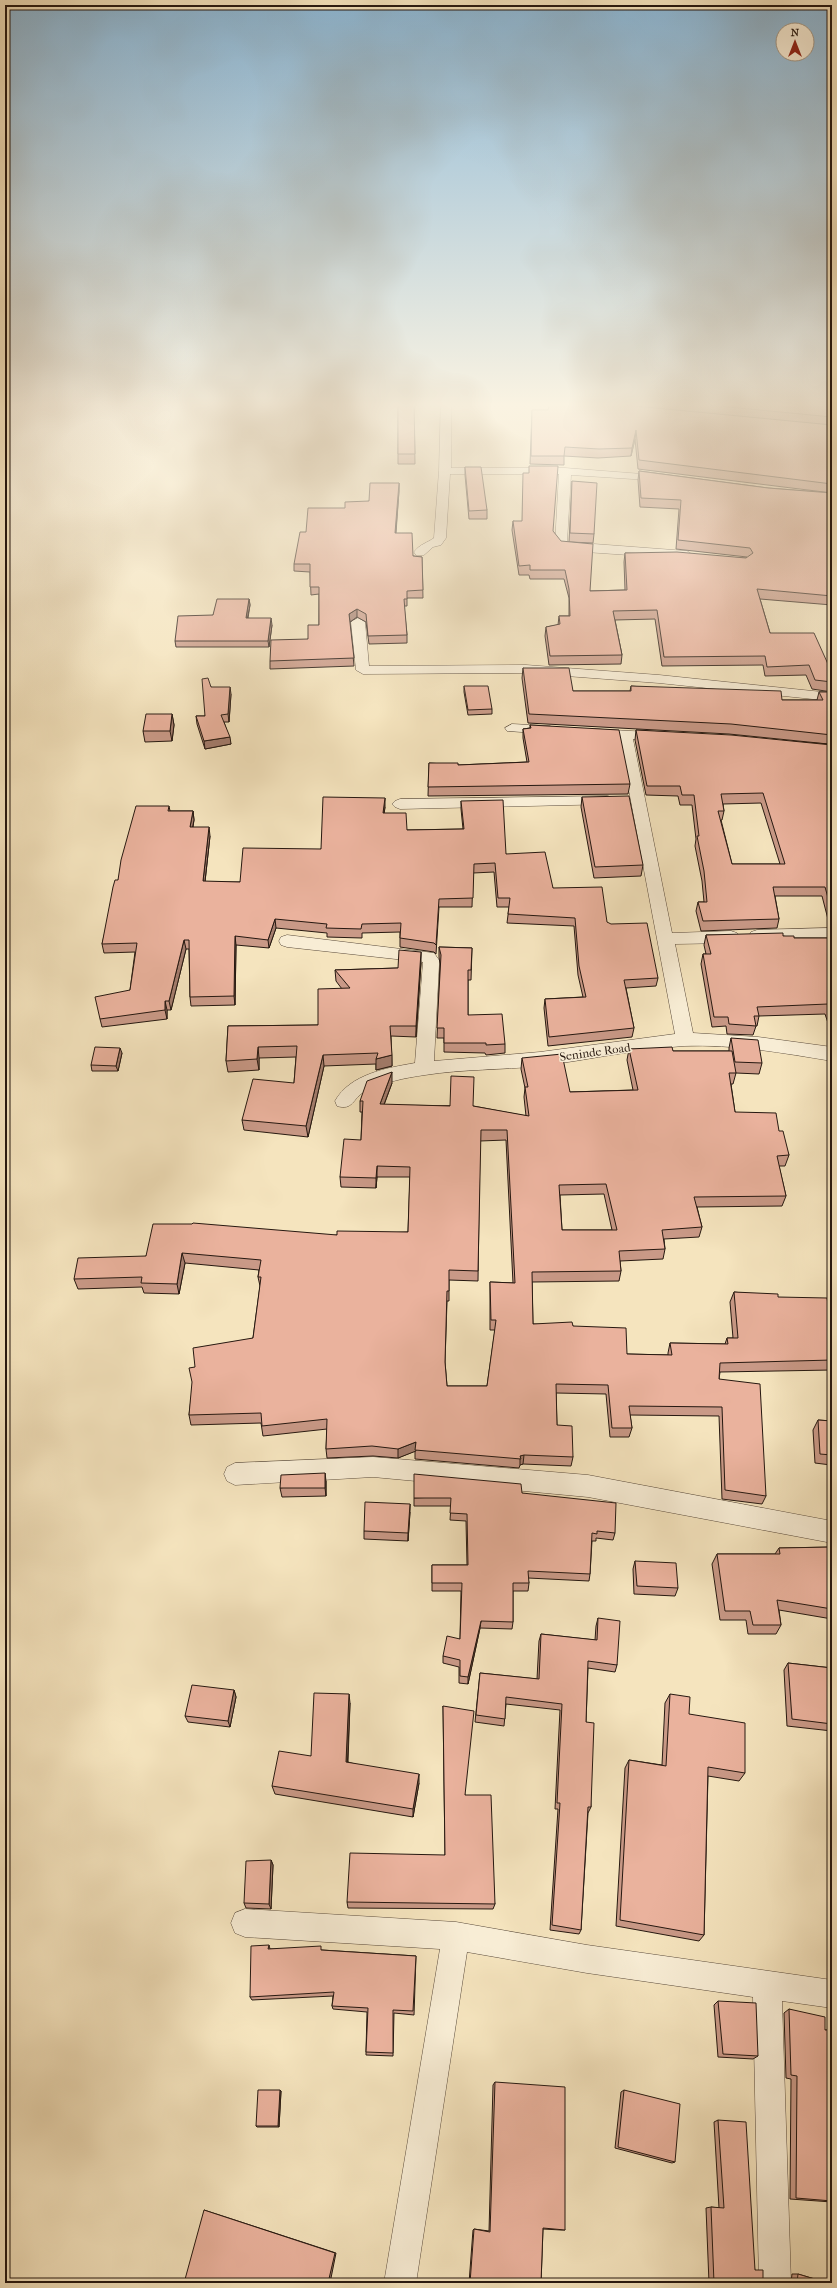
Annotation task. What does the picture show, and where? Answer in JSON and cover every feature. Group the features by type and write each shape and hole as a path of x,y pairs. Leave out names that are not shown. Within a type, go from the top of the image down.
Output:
{"street":[{"path":"420,552 429,544 437,542 440,538 442,510"},
{"path":"563,510 561,544 571,547 698,557"},
{"path":"358,622 361,666 363,670 457,668 526,669 659,678 832,697"},
{"path":"512,728 565,731"},
{"path":"580,732 673,737"},
{"path":"625,734 685,1040"},
{"path":"400,804 638,800"},
{"path":"664,939 832,934"},
{"path":"287,940 428,957 431,965 424,1068"},
{"name":"Seninde Road","path":"344,1101 351,1090 372,1081 388,1075 424,1068 539,1059 685,1040 747,1042 832,1054"},
{"path":"235,1474 373,1467 588,1486 832,1532"},
{"path":"245,1923 456,1936 587,1959 767,1986 832,1994"},
{"path":"400,2283 456,1936"},
{"path":"767,1986 775,2283"}],"building":[{"path":"308,510 397,510 395,533 412,533 413,556 422,557 423,590 407,591 407,599 404,599 407,635 368,636 366,614 357,609 349,614 354,658 270,661 271,640 308,639 308,625 319,625 319,587 310,587 310,564 294,564 300,532 306,532"},
{"path":"469,510 487,510 469,511"},
{"path":"522,510 555,510 553,531 561,541 593,544 590,591 627,590 625,553 677,552 746,558 753,553 750,548 678,540 680,510 832,510 832,596 757,589 770,633 814,633 832,673 832,682 815,680 809,665 767,667 765,656 664,657 657,610 613,611 622,655 550,656 546,627 560,624 559,616 570,616 569,589 565,570 530,570 530,565 519,566 513,521 522,521"},
{"path":"571,510 595,510 594,534 570,533"},
{"path":"217,599 249,599 246,618 271,618 268,641 175,641 178,616 213,615"},
{"path":"523,668 569,668 573,691 631,691 631,686 781,691 782,700 823,700 819,692 832,692 832,735 731,724 529,714"},
{"path":"208,678 211,687 230,687 228,714 221,715 230,737 204,741 196,716 205,716 202,679"},
{"path":"464,686 488,686 492,709 468,710"},
{"path":"146,714 172,714 170,731 143,731"},
{"path":"530,725 619,730 630,784 428,787 429,763 458,763 458,765 529,762 523,729 531,728"},
{"path":"636,730 731,735 832,745 832,912 825,887 773,887 779,919 703,921 698,902 707,902 704,871 697,836 699,836 694,795 682,795 680,786 647,786","holes":["763,793 785,864 732,864 718,811 724,811 721,794"]},
{"path":"629,796 643,865 595,867 582,797"},
{"path":"323,797 385,798 383,813 406,813 407,830 464,829 461,801 503,800 506,854 545,852 553,888 602,887 607,922 611,924 647,923 658,978 624,980 634,1028 549,1037 545,999 586,997 579,966 575,918 508,914 510,898 498,898 495,863 474,864 473,898 439,899 436,945 434,943 400,938 401,923 362,924 361,929 326,928 327,924 275,919 268,940 235,936 234,996 190,997 189,940 184,940 169,1001 165,1001 165,1010 100,1019 95,997 130,990 137,943 102,944 113,887 115,880 118,880 121,860 136,806 169,806 168,811 193,811 190,827 209,827 203,881 240,882 243,848 321,849"},
{"path":"783,933 783,936 794,936 794,938 832,938 832,1016 828,1004 757,1007 759,1016 754,1016 756,1026 729,1024 728,1017 714,1017 703,954 711,954 706,935"},
{"path":"439,947 472,948 471,970 468,970 468,1015 502,1014 505,1044 486,1045 486,1043 444,1043 444,1028 437,1028 441,955"},
{"path":"399,950 421,952 416,1026 390,1026 392,1055 376,1059 378,1053 323,1055 306,1126 242,1120 253,1079 294,1083 297,1046 258,1047 257,1059 226,1061 228,1026 318,1025 318,989 350,988 335,970 398,968"},
{"path":"731,1038 758,1040 762,1063 735,1062"},
{"path":"95,1047 120,1048 116,1066 91,1065"},
{"path":"672,1047 673,1051 732,1051 736,1073 729,1073 735,1112 776,1113 779,1131 783,1131 789,1155 777,1156 786,1196 694,1197 702,1227 662,1230 665,1249 619,1251 621,1271 532,1272 533,1324 572,1322 573,1326 626,1328 627,1354 672,1355 670,1343 728,1344 727,1338 738,1338 734,1292 778,1294 778,1297 827,1298 828,1304 832,1304 832,1360 720,1363 719,1379 760,1384 766,1496 725,1490 722,1407 629,1406 632,1428 612,1428 608,1385 556,1384 557,1425 572,1426 573,1457 524,1455 520,1456 521,1459 415,1450 416,1442 398,1449 372,1446 326,1449 327,1419 262,1426 261,1413 189,1415 192,1382 189,1368 195,1367 193,1348 253,1338 261,1277 258,1277 261,1260 182,1253 177,1284 141,1283 142,1277 74,1279 78,1258 146,1256 153,1224 193,1223 337,1235 337,1231 408,1232 410,1167 377,1166 376,1178 340,1177 344,1139 361,1140 363,1101 360,1101 367,1081 392,1072 380,1104 450,1106 451,1076 474,1077 473,1106 529,1116 525,1087 528,1087 522,1058 562,1054 570,1092 638,1090 629,1049","holes":["481,1130 507,1130 515,1283 490,1282 491,1320 496,1320 487,1386 447,1386 445,1362 449,1270 478,1271","606,1184 617,1230 562,1230 559,1185"]},
{"path":"818,1420 832,1421 832,1455 820,1454"},
{"path":"325,1473 325,1488 280,1488 281,1475"},
{"path":"414,1474 521,1484 522,1493 616,1503 615,1533 597,1531 597,1534 592,1533 590,1574 528,1571 529,1583 513,1583 513,1622 481,1621 468,1677 460,1676 460,1660 443,1656 447,1636 460,1639 462,1583 432,1583 432,1565 468,1565 467,1514 450,1513 451,1498 414,1498"},
{"path":"365,1502 410,1504 408,1533 364,1531"},
{"path":"832,1547 832,1609 777,1600 781,1625 753,1625 750,1611 725,1611 717,1554 780,1554 779,1548"},
{"path":"635,1561 676,1563 678,1588 637,1586"},
{"path":"598,1618 620,1621 617,1665 588,1661 586,1722 594,1723 591,1807 588,1807 581,1930 552,1925 560,1803 557,1803 562,1704 506,1697 505,1719 476,1715 480,1673 539,1679 541,1634 597,1640"},
{"path":"788,1663 832,1668 832,1724 792,1719"},
{"path":"192,1685 234,1690 228,1721 185,1716"},
{"path":"314,1693 349,1694 346,1762 419,1774 413,1809 272,1786 279,1751 311,1756"},
{"path":"670,1694 690,1697 689,1714 745,1723 745,1773 708,1767 704,1935 620,1920 629,1760 666,1766"},
{"path":"443,1706 474,1711 465,1795 491,1795 495,1904 347,1902 350,1853 445,1855"},
{"path":"271,1860 269,1904 244,1903 246,1861"},
{"path":"269,1945 268,1949 321,1946 321,1950 416,1956 413,2011 393,2010 393,2053 366,2052 368,2008 332,2006 334,1992 250,1997 251,1946"},
{"path":"718,2001 756,2003 758,2056 723,2054"},
{"path":"789,2009 825,2017 825,2030 832,2030 832,2201 796,2198 797,2076 791,2075"},
{"path":"495,2082 565,2087 565,2230 543,2228 541,2283 470,2283 474,2229 490,2232"},
{"path":"258,2090 280,2090 278,2126 256,2126"},
{"path":"624,2090 680,2104 675,2162 618,2147"},
{"path":"718,2120 746,2122 755,2270 763,2270 763,2283 714,2283 711,2207 724,2208"},
{"path":"204,2210 335,2253 328,2283 184,2283"},
{"path":"798,2274 828,2283 797,2283"}]}
